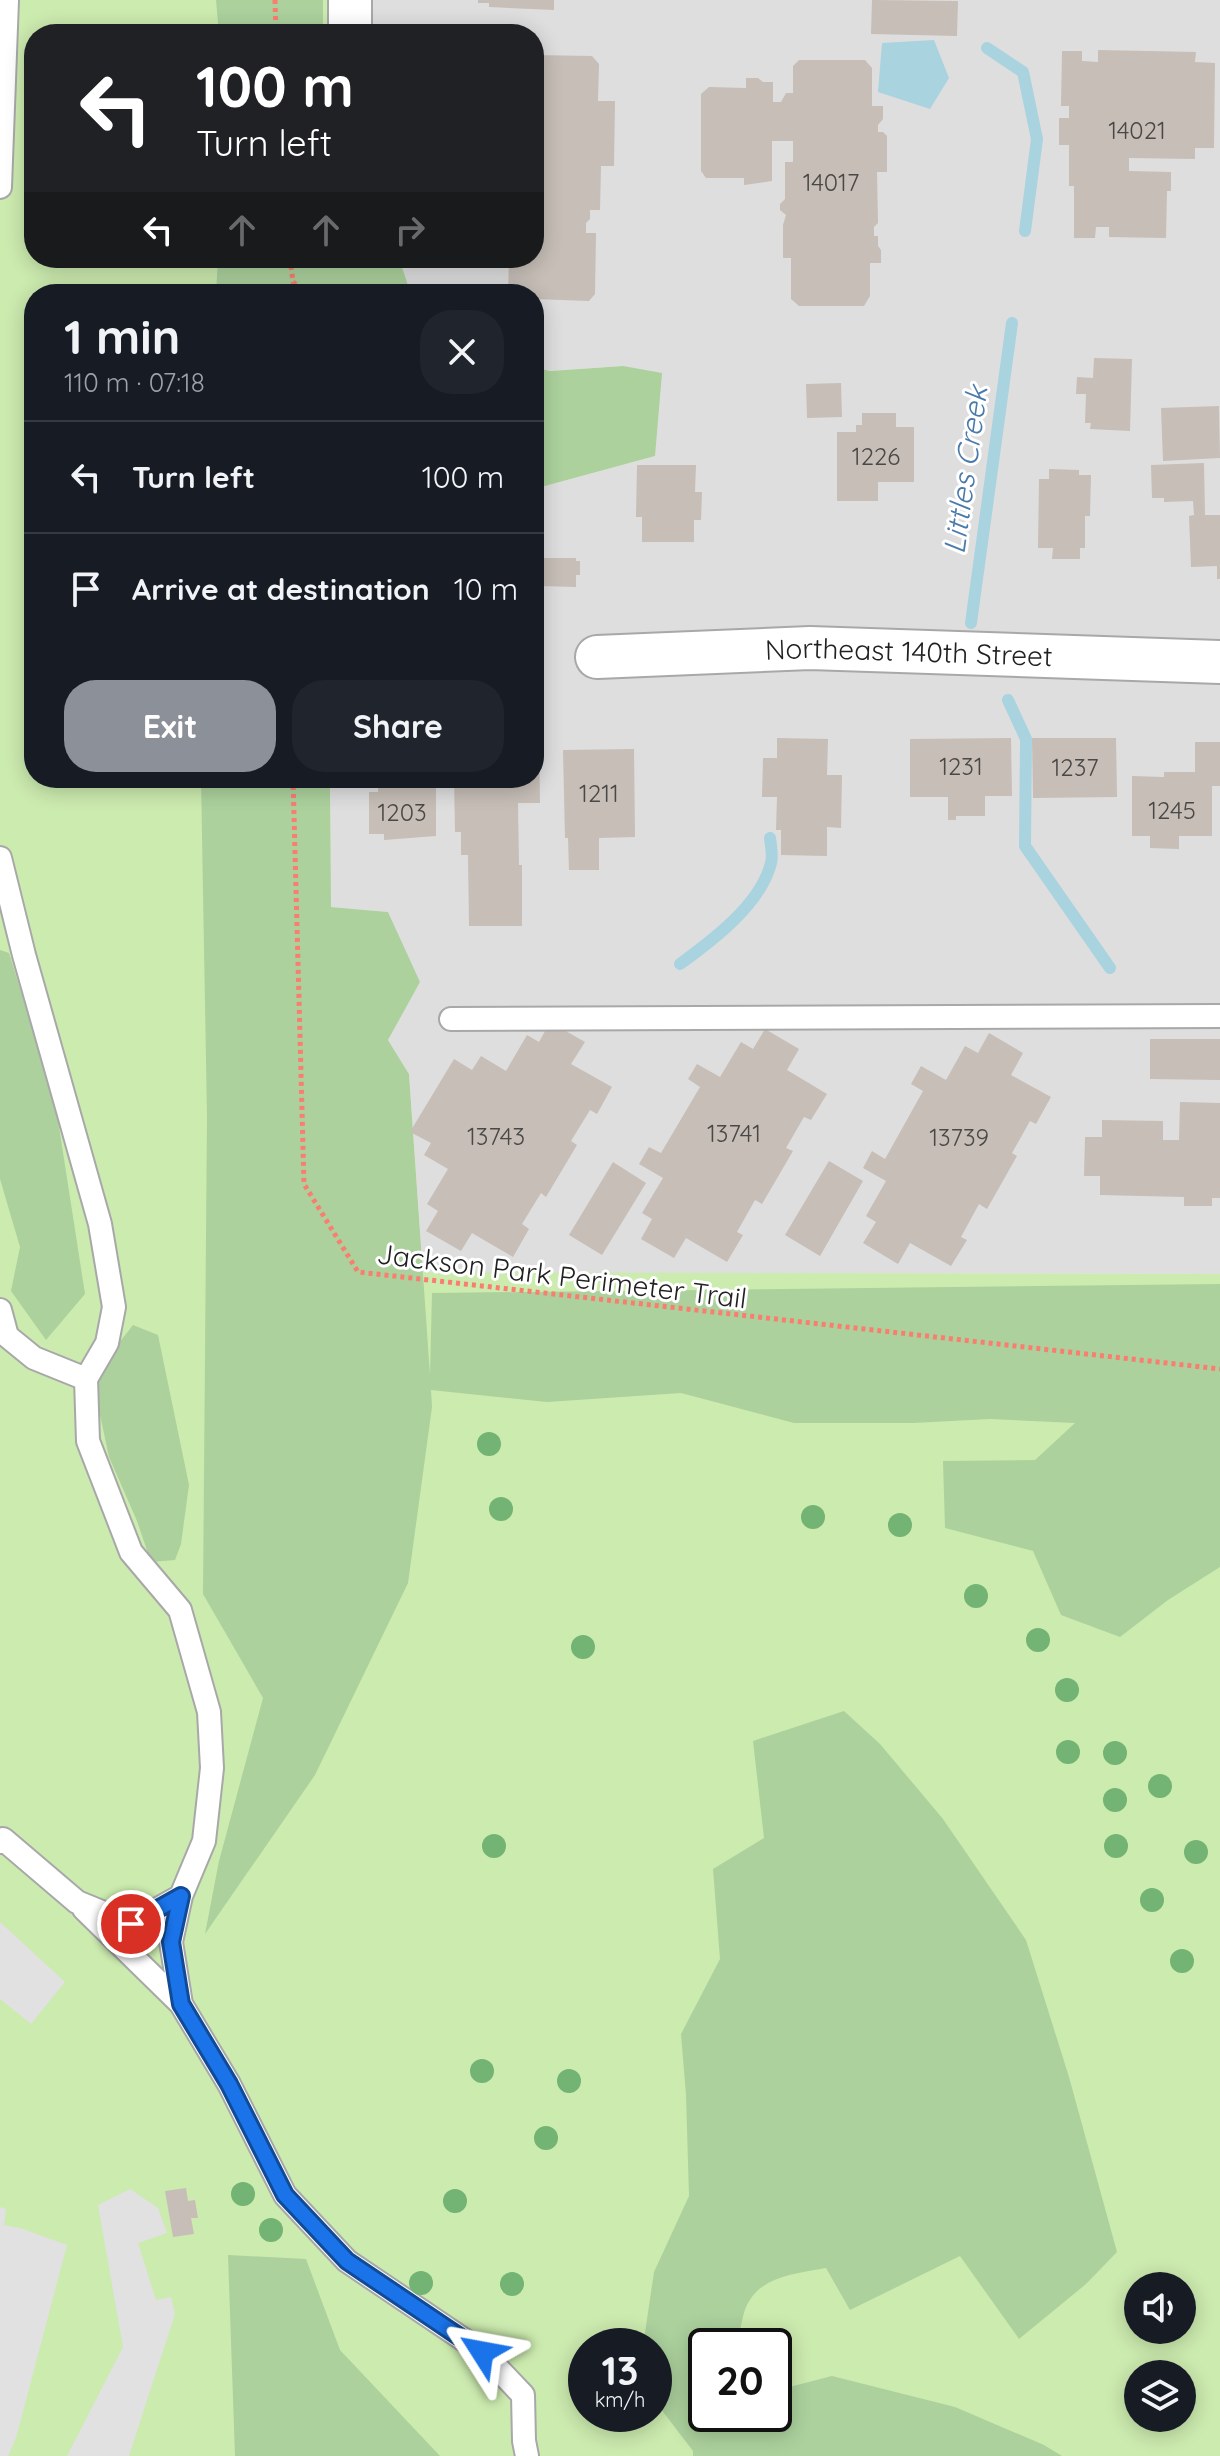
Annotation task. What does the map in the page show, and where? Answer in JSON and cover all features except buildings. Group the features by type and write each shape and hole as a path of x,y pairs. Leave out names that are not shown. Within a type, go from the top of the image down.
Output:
{"street":[{"path":"350,0 350,24"},
{"name":"Northeast 140th Street","path":"597,657 810,648 1220,662"}],"lane":[{"path":"0,187 7,0"},
{"path":"0,858 24,955 100,1224 114,1307 107,1343 86,1379 88,1441 131,1552 180,1610 209,1712 212,1768 204,1841 181,1896 171,1942 181,2004"},
{"path":"451,1019 1220,1016"},
{"path":"0,1310 7,1336 34,1358 86,1379"},
{"path":"0,1842 3,1839 77,1902 181,2004 229,2084 285,2195 347,2261 482,2352 523,2395 527,2456"},
{"path":"77,1902 131,1924 181,1896"}],"path":[{"path":"275,0 276,24"},
{"name":"Jackson Park Perimeter Trail","path":"293,788 304,1184 358,1272 1220,1369"}],"shaded area":[{"path":"360,0 1220,0 1220,1274 423,1273 409,1074 388,1040 419,982 388,912 331,907 330,788 544,788 544,486 655,456 623,366 544,370 544,284 408,284 402,268 544,268 544,24 360,24"},
{"path":"0,1922 65,1982 31,2024 0,1999"},
{"path":"130,2189 158,2208 167,2233 138,2243 156,2300 171,2297 175,2314 129,2456 67,2456 123,2347 98,2205"},
{"path":"0,2207 6,2209 4,2225 67,2245 16,2438 8,2456 0,2456"}],"green space":[{"path":"0,0 352,0 354,24 24,24 24,268 354,268 354,284 24,284 24,788 330,788 331,907 358,1272 1220,1274 1220,2456 0,2456"},
{"path":"216,0 323,0 323,24 218,24"},
{"path":"217,268 402,268 408,284 217,284"},
{"path":"623,366 662,373 655,456 544,486 544,370"},
{"path":"201,788 330,788 331,907 388,912 420,982 388,1040 409,1074 430,1375 432,1293 1220,1284 1220,1567 1168,1600 1120,1637 1061,1615 1033,1551 945,1528 943,1461 1035,1460 1075,1423 990,1419 913,1423 794,1423 681,1393 547,1402 431,1390 432,1407 408,1583 315,1775 205,1934 219,1861 263,1698 203,1594 207,1117"},
{"path":"0,950 9,953 55,1101 85,1294 46,1340 11,1291 20,1247 0,1179"},
{"path":"133,1325 158,1335 189,1485 181,1544 175,1560 151,1562 109,1457 92,1377"},
{"path":"844,1711 880,1744 943,1819 1026,1940 1069,2077 1117,2252 1086,2284 1019,2339 960,2256 850,2310 826,2268 773,2281 753,2295 746,2306 740,2328 688,2328 688,2432 792,2432 792,2386 832,2376 955,2407 1044,2445 1062,2456 693,2456 693,2451 672,2424 672,2328 646,2328 654,2272 689,2196 681,2034 720,1959 713,1869 764,1838 753,1741"},
{"path":"228,2255 306,2259 340,2350 440,2456 235,2456"}],"water":[{"path":"934,40 949,78 930,109 878,92 882,43"}],"waterway":[{"name":"Littles Creek","path":"987,48 1023,72 1037,139 1025,231"},
{"name":"Littles Creek","path":"971,623 1012,323"},
{"name":"Littles Creek","path":"1008,700 1026,739 1025,846 1110,968"},
{"path":"680,964 747,907 766,878 772,854 770,838"}],"route":[{"path":"131,1924 181,1896 171,1942 181,2004 229,2084 285,2195 347,2261 482,2352"}]}
